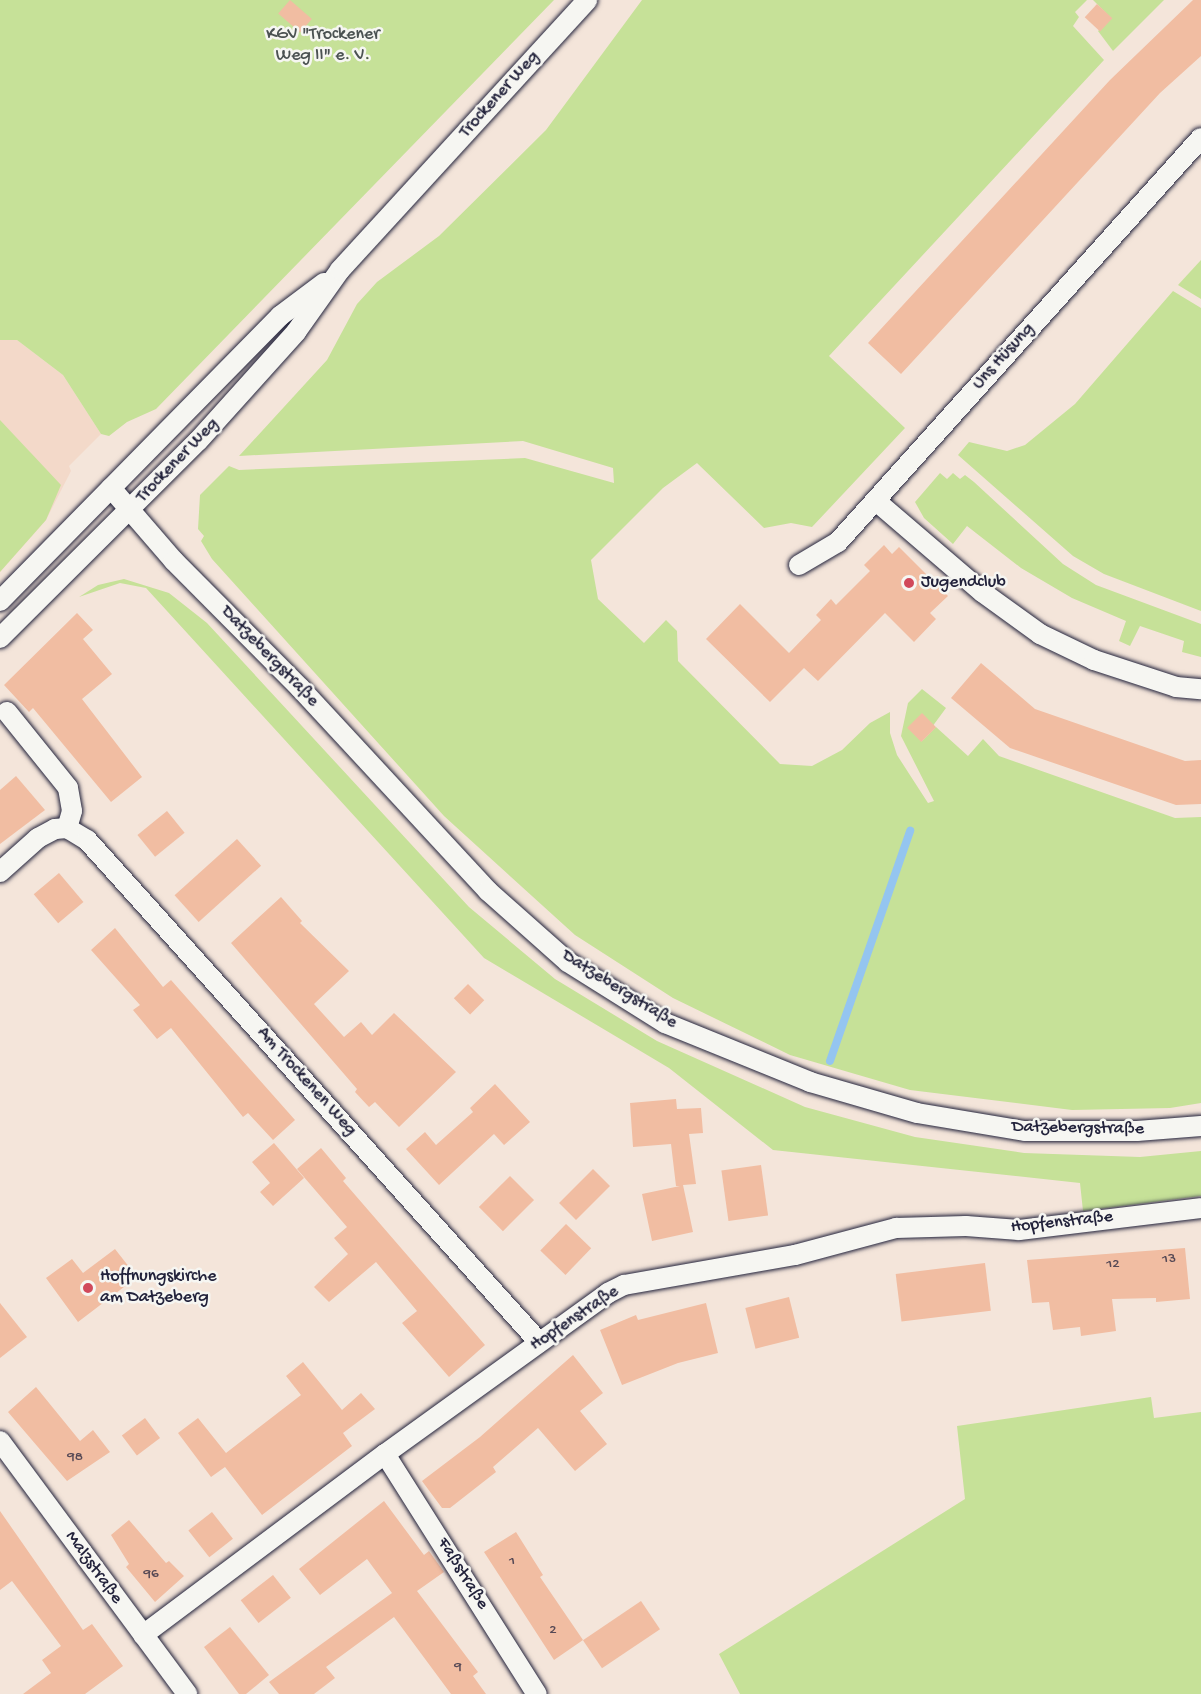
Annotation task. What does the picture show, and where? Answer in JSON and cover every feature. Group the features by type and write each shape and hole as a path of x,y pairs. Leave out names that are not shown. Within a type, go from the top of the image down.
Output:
{"street":[{"name":"Trockener Weg","path":"0,638 198,441 296,332 340,270 587,0"},
{"name":"Uns Hüsung","path":"799,565 838,542 1201,138"},
{"name":"Trockener Weg","path":"0,601 280,316 340,270"},
{"name":"Datzebergstraße","path":"111,488 488,891 568,962 665,1023 810,1082 917,1113 1025,1131 1201,1126"},
{"path":"876,501 982,592 1040,634 1094,660 1176,687 1201,689"},
{"path":"0,872 38,838 67,828 72,811 68,788 7,712"},
{"name":"Am Trockenen Weg","path":"67,828 87,840 539,1342"},
{"name":"Hopfenstraße","path":"143,1635 385,1454 539,1342 624,1285 795,1255 869,1233 896,1228 966,1226 1018,1230 1201,1208"},
{"name":"Malzstraße","path":"0,1442 187,1694"},
{"name":"Faßstraße","path":"385,1454 537,1694"}],"shaded area":[{"path":"0,340 17,340 63,375 101,434 69,466 71,471 46,520 0,572"}],"green space":[{"name":"KGV \"Trockener Weg II\" e. V.","path":"0,0 554,0 156,409 127,422 109,436 101,434 63,375 17,340 0,340"},
{"path":"642,0 1087,0 1075,12 1079,17 1073,26 1104,60 829,356 905,428 812,527 791,523 764,528 697,463 663,488 591,560 598,599 644,643 666,620 677,631 678,661 780,764 812,766 842,750 870,723 890,712 890,733 897,755 928,803 934,801 901,736 908,703 922,689 946,708 921,742 936,727 968,756 983,739 999,756 1175,818 1201,817 1201,1103 1170,1108 1072,1110 910,1090 790,1055 673,998 575,935 444,816 212,559 201,541 204,536 198,529 200,495 229,466 239,470 525,458 614,483 613,468 523,441 239,456 327,360 357,304 377,282 439,236 546,130"},
{"path":"1093,0 1164,0 1113,51 1098,31 1111,18"},
{"path":"1201,260 1201,299 1178,285"},
{"path":"1173,291 1201,308 1201,611 1104,574 1073,556 958,455 969,442 1007,451 1025,445 1075,404"},
{"path":"0,420 61,485 46,520 0,572"},
{"path":"940,473 947,479 953,473 960,479 965,475 1063,564 1096,585 1201,624 1201,657 1182,652 1184,641 1140,626 1130,646 1119,641 1126,621 1072,598 1021,568 967,526 953,544 924,518 915,502"},
{"path":"124,579 169,593 207,623 469,907 555,979 657,1041 805,1107 915,1137 1024,1153 1140,1157 1201,1151 1201,1196 1083,1211 1080,1183 773,1150 669,1068 484,958 146,588 120,583 79,597 98,585"},
{"path":"1151,1397 1154,1418 1201,1412 1201,1694 740,1694 719,1654 965,1499 957,1426"}],"building":[{"path":"290,0 312,19 300,33 278,14"},
{"path":"1193,0 1201,0 1201,56 1160,93 901,374 868,343 1110,80"},
{"path":"1097,4 1112,18 1100,31 1085,17"},
{"path":"884,545 892,554 899,547 948,596 930,613 936,619 914,642 885,613 818,681 804,668 770,702 706,639 740,604 789,653 821,620 816,615 831,599 836,605 870,571 864,565"},
{"path":"77,613 93,630 83,639 112,674 82,699 142,777 111,802 33,708 29,712 4,685"},
{"path":"981,663 1035,709 1185,761 1201,760 1201,804 1176,805 1010,748 951,698"},
{"path":"922,713 936,727 921,742 907,728"},
{"path":"16,776 45,810 0,844 0,790"},
{"path":"167,811 185,833 155,857 137,835"},
{"path":"237,839 261,866 199,922 175,895"},
{"path":"59,873 83,902 58,923 34,894"},
{"path":"281,897 302,921 300,923 349,971 314,1004 344,1037 361,1022 372,1035 394,1013 456,1072 399,1127 375,1102 369,1107 355,1092 357,1089 231,943"},
{"path":"115,928 163,987 171,980 295,1120 273,1140 248,1113 243,1117 171,1028 157,1039 133,1010 140,1005 91,950"},
{"path":"468,984 484,1000 470,1014 454,998"},
{"path":"495,1084 530,1122 504,1145 494,1134 439,1185 406,1149 425,1132 436,1145 473,1112 470,1108"},
{"path":"676,1099 677,1109 701,1108 703,1133 689,1134 696,1184 683,1185 693,1232 652,1241 642,1194 680,1186 676,1186 671,1144 633,1147 630,1103"},
{"path":"274,1143 304,1178 273,1206 260,1192 270,1183 252,1162"},
{"path":"321,1148 346,1178 343,1181 485,1345 449,1377 402,1323 417,1311 376,1262 329,1302 314,1287 348,1254 334,1238 347,1227 297,1169"},
{"path":"761,1165 768,1216 728,1221 721,1171"},
{"path":"593,1169 610,1186 576,1220 559,1203"},
{"path":"510,1176 534,1200 503,1231 479,1207"},
{"path":"566,1224 591,1248 565,1275 540,1251"},
{"path":"1185,1248 1190,1299 1156,1302 1156,1298 1112,1299 1116,1331 1081,1336 1080,1327 1053,1330 1049,1302 1032,1303 1027,1260"},
{"name":"Hoffnungskirche am Datzeberg","path":"115,1249 137,1277 78,1322 46,1278 72,1259 83,1273"},
{"path":"985,1263 991,1311 902,1322 896,1274"},
{"path":"789,1297 799,1338 755,1349 745,1308"},
{"path":"0,1303 27,1337 0,1358"},
{"path":"706,1303 718,1353 678,1363 622,1385 600,1330 636,1315 638,1320"},
{"path":"573,1355 603,1393 580,1411 607,1444 575,1471 538,1428 493,1467 496,1472 450,1508 442,1508 422,1481 480,1437"},
{"path":"303,1362 342,1410 361,1393 375,1409 343,1433 352,1446 262,1515 225,1467 211,1477 178,1433 198,1418 226,1453 301,1395 286,1376"},
{"path":"36,1387 80,1441 93,1430 110,1452 67,1481 8,1412"},
{"path":"145,1418 160,1438 137,1455 122,1435"},
{"path":"384,1501 424,1555 429,1551 444,1572 417,1591 478,1672 473,1676 486,1694 451,1694 394,1617 326,1667 335,1678 314,1694 279,1694 269,1682 392,1593 367,1559 320,1595 299,1569"},
{"path":"0,1511 83,1630 92,1624 123,1666 85,1694 23,1694 51,1673 42,1660 61,1646 12,1581 0,1590"},
{"path":"212,1512 233,1539 209,1557 188,1530"},
{"path":"129,1520 166,1563 169,1561 184,1576 155,1602 126,1567 129,1564 111,1535"},
{"path":"516,1532 543,1575 540,1577 583,1640 554,1660 484,1552"},
{"path":"273,1575 291,1598 259,1623 241,1600"},
{"path":"641,1601 660,1629 602,1668 583,1640"},
{"path":"230,1627 269,1675 246,1694 239,1694 204,1647"}],"waterway":[{"path":"830,1061 910,831"}],"place":[{"name":"Jugendclub","path":"909,583"},
{"name":"Hoffnungskirche am Datzeberg","path":"88,1288"}]}
